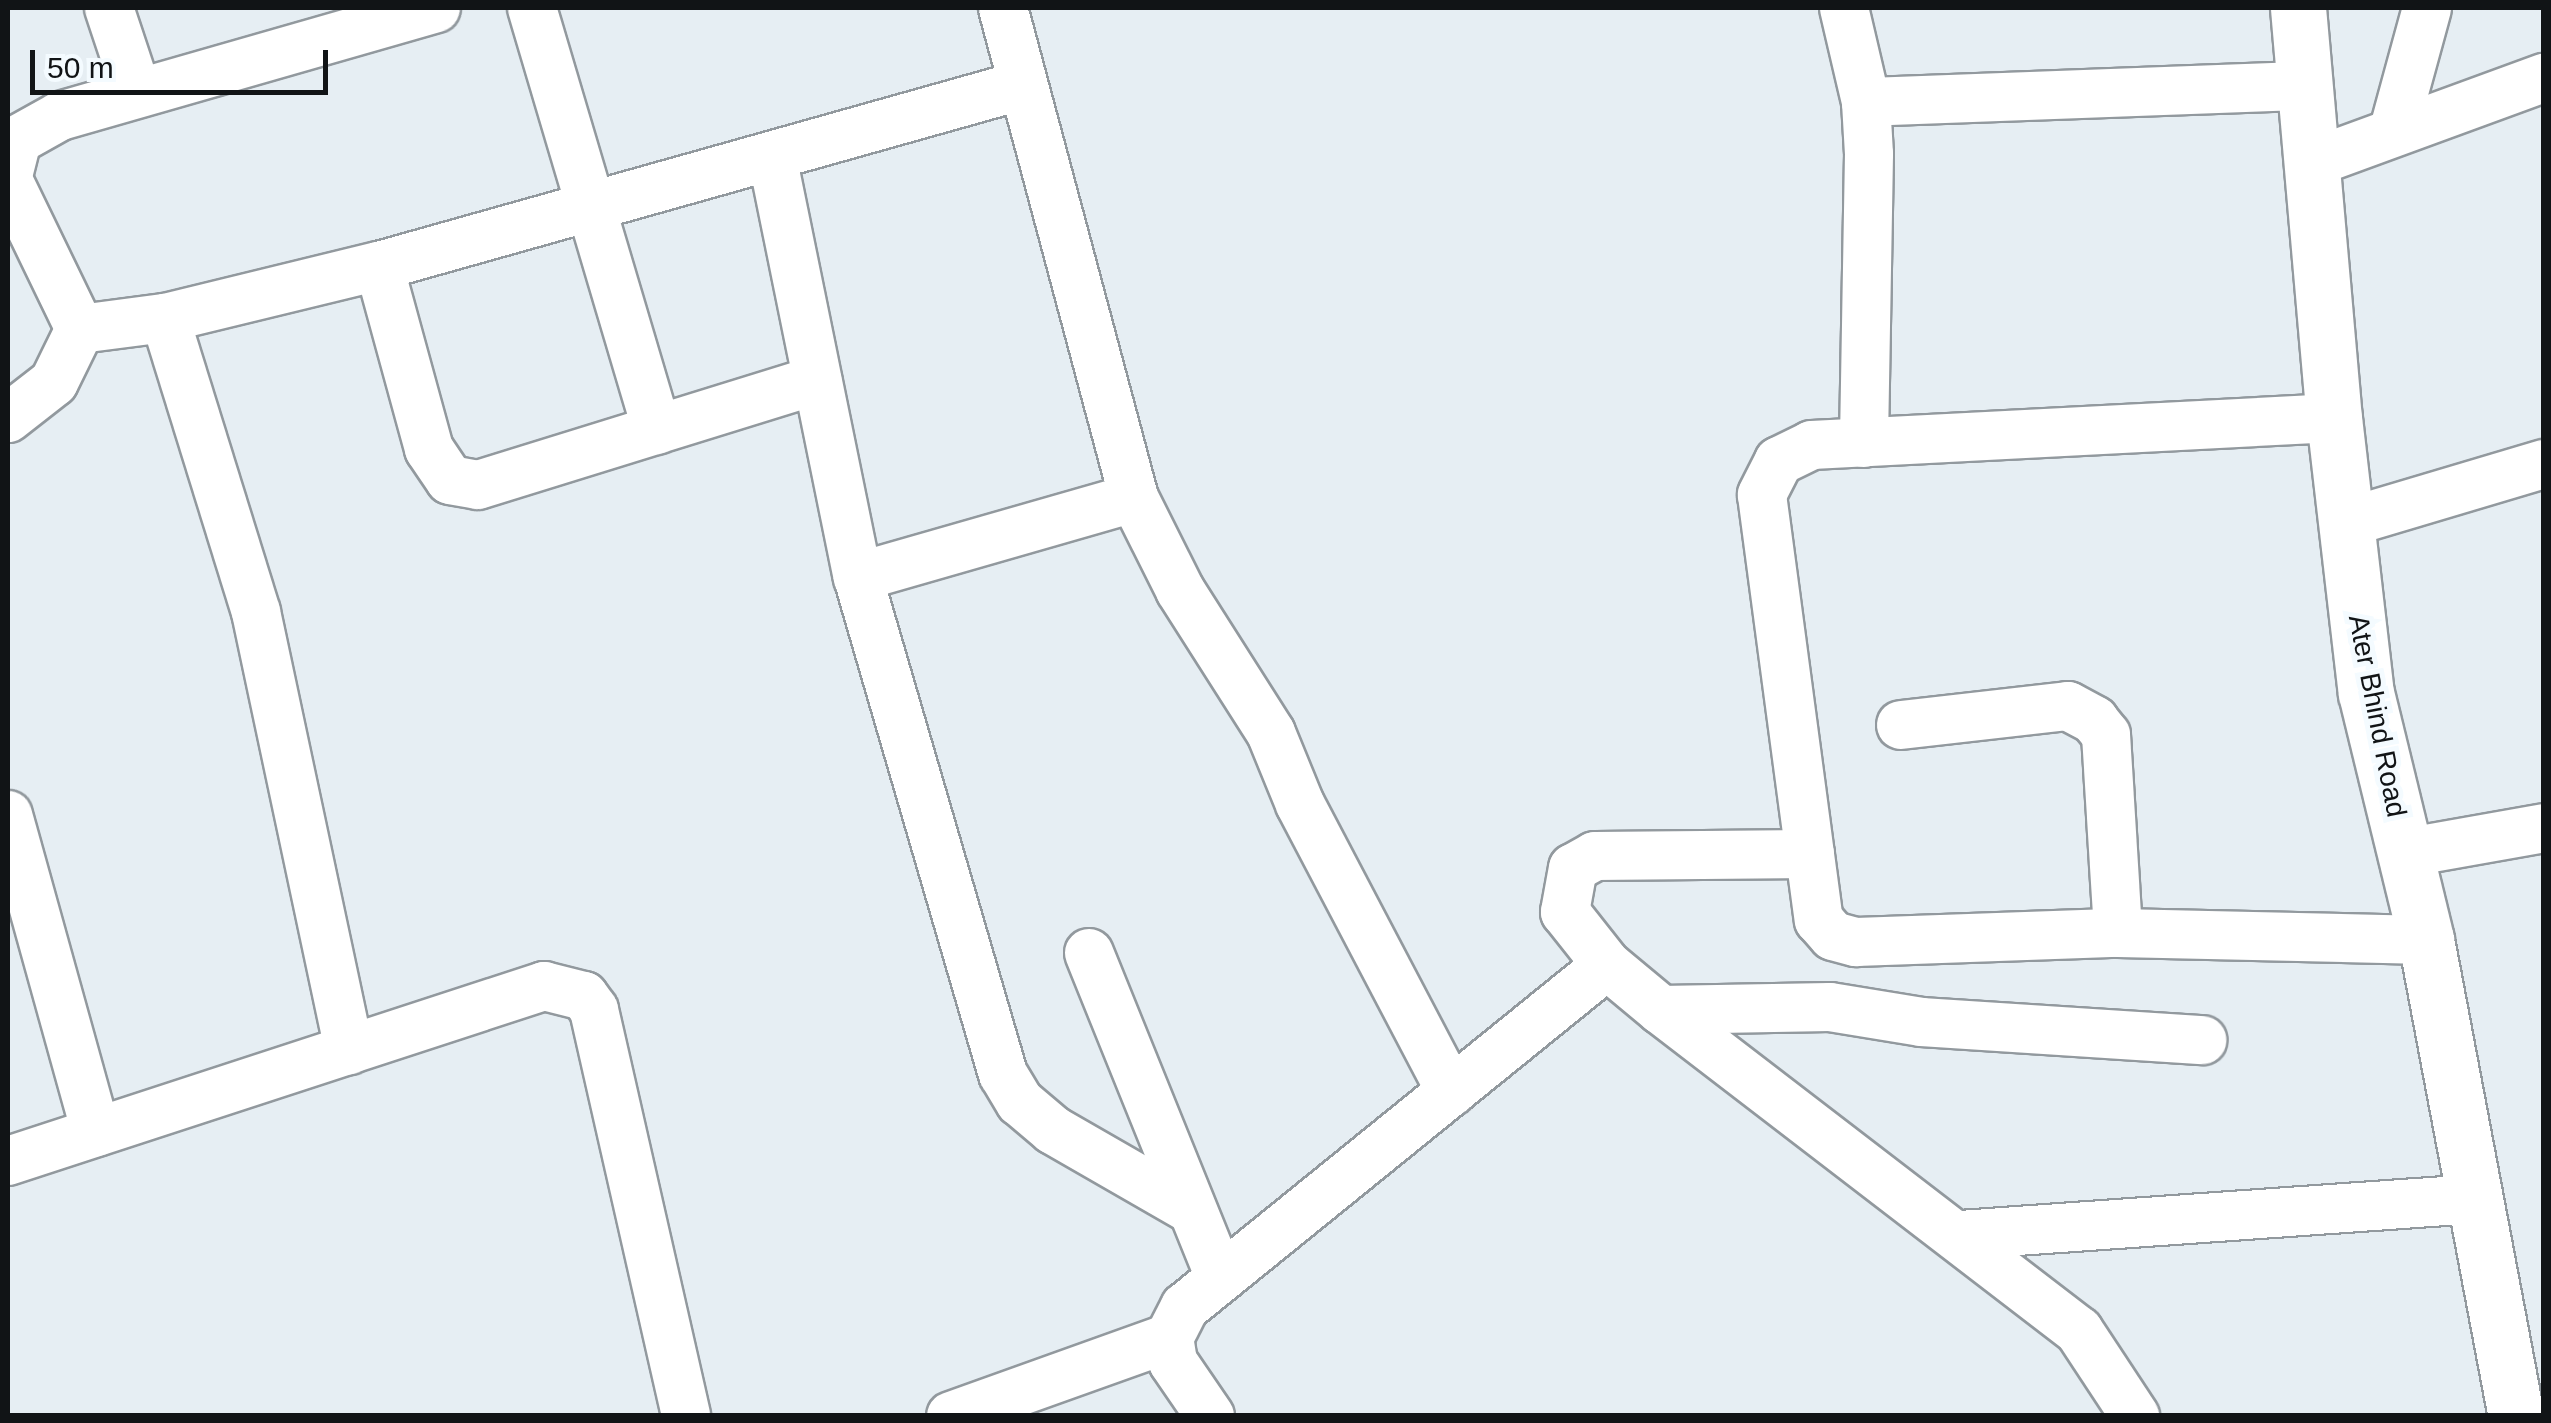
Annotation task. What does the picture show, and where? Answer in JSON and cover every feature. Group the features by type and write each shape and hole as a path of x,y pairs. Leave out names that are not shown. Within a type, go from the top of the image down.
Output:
{"highway":[{"name":"Ater Bhind Road","path":"2298,8 2334,418 2366,693 2426,940 2516,1416"}],"street":[{"path":"109,8 137,92"},
{"path":"80,328 25,260 8,178 11,150 30,130 137,92 436,8"},
{"path":"532,8 656,430"},
{"path":"1003,8 1134,498 1180,590 1271,732 1300,804 1451,1092"},
{"path":"1844,8 1866,102 1864,442"},
{"path":"2394,130 2428,8"},
{"path":"2314,162 2544,78"},
{"path":"80,328 166,318 379,266 1024,86"},
{"path":"1866,102 2304,86"},
{"path":"772,156 858,577 1003,1074 1020,1102 1054,1130 1192,1210"},
{"path":"379,266 429,450 450,480 478,485 818,380"},
{"path":"166,318 256,612 349,1050"},
{"path":"8,418 54,382 80,328"},
{"path":"2334,418 1812,445 1779,461 1762,495 1819,920 1833,936 1856,942 2118,933 2426,940"},
{"path":"2346,523 2544,464"},
{"path":"858,577 1134,498"},
{"path":"1901,725 2068,706 2094,720 2106,735 2118,933"},
{"path":"8,815 96,1132"},
{"path":"2404,854 2544,828"},
{"path":"1810,854 1595,856 1573,868 1565,912 1607,965 1661,1010 1960,1235 2079,1330 2135,1416"},
{"path":"1089,953 1220,1278"},
{"path":"1210,1416 1173,1362 1169,1338 1185,1307 1607,965"},
{"path":"8,1162 544,986 584,996 594,1010 686,1416"},
{"path":"1661,1010 1830,1007 1922,1022 2202,1040"},
{"path":"1960,1235 2474,1199"},
{"path":"952,1416 1169,1338"}]}
